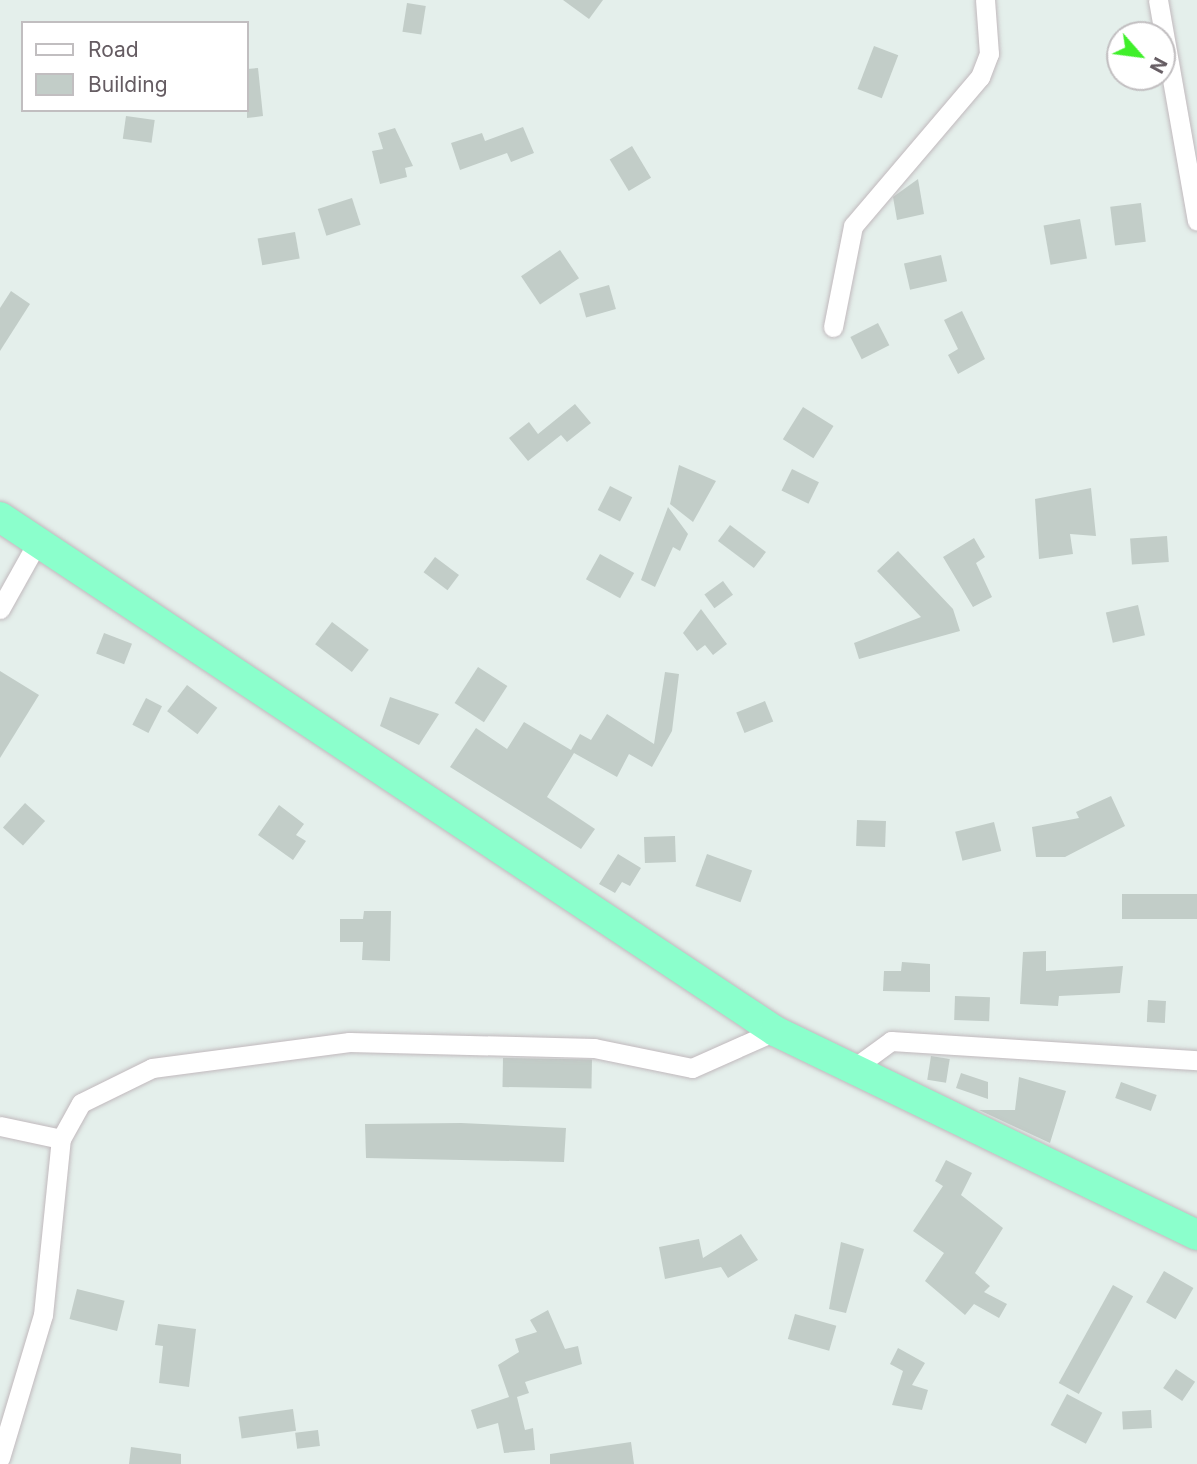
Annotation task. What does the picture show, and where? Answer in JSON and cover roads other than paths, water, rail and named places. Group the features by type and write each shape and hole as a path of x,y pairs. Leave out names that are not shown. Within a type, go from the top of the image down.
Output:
{"highway":[{"path":"0,517 775,1031 1197,1235"}],"street":[{"path":"833,327 853,226 980,77 989,54 985,0"},
{"path":"1158,0 1197,221"},
{"path":"0,609 38,541"},
{"path":"0,1458 43,1315 61,1139 81,1103 152,1068 349,1042 594,1048 692,1068 775,1031"},
{"path":"854,1069 891,1041 1197,1060"},
{"path":"0,1126 61,1139"}]}
